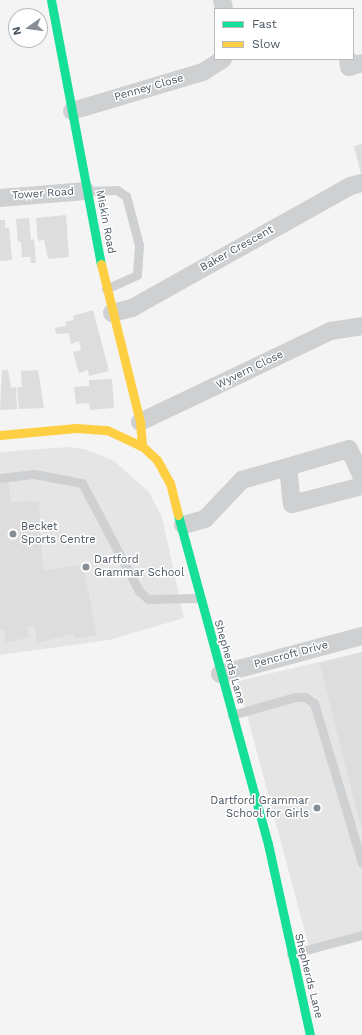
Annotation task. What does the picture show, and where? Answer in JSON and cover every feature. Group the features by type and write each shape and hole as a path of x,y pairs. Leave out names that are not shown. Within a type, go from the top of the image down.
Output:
{"main road":[{"name":"Miskin Road","path":"51,0 86,191 106,289 140,422 142,446"},
{"name":"Shepherds Lane","path":"0,435 76,428 107,430 142,446 157,460 170,483 183,525 220,674 268,844 290,954 310,1035"}],"street":[{"name":"Penney Close","path":"72,111 203,72 221,60"},
{"path":"348,60 349,67 362,63"},
{"name":"Baker Crescent","path":"112,313 132,308 350,186 362,183"},
{"name":"Tower Road","path":"0,198 86,191"},
{"name":"Wyvern Close","path":"140,422 331,331 362,326"},
{"path":"183,525 207,517 242,480 349,449 362,477"},
{"path":"288,467 292,504 362,486"},
{"name":"Pencroft Drive","path":"220,674 362,636"}],"lane":[{"path":"86,191 117,190 126,196 139,245 137,275 106,289"},
{"path":"0,478 34,474 82,483 139,591 148,599 200,598"},
{"path":"232,715 295,697 305,697 314,703 362,863"},
{"path":"290,954 362,935"}],"shaded area":[{"name":"Dartford Grammar School","path":"69,447 88,450 114,461 149,492 162,517 184,618 109,640 0,655 0,452"},
{"name":"Dartford Grammar School for Girls","path":"362,652 362,934 310,951 238,681"}],"building":[{"path":"362,144 362,174 361,174 354,146"},
{"path":"66,215 69,257 48,259 44,240 38,241 36,218"},
{"path":"29,218 31,240 34,239 36,263 31,263 30,257 22,257 21,242 18,242 16,219"},
{"path":"0,220 5,220 5,228 9,227 12,260 0,261"},
{"path":"93,310 109,371 89,376 88,370 79,373 73,352 81,350 79,341 71,344 69,333 56,334 55,328 66,326 65,322 74,320 73,316"},
{"path":"2,370 8,370 11,388 16,387 17,409 0,410"},
{"path":"38,370 44,408 19,409 17,387 22,387 21,371"},
{"path":"112,379 114,408 90,410 89,403 76,404 74,387 89,386 89,380"},
{"name":"Dartford Grammar School","path":"8,481 11,502 39,501 43,570 83,565 97,635 74,638 73,634 37,643 34,626 27,627 29,638 5,642 4,630 0,631 0,482"},
{"path":"362,652 362,827 361,827 320,663"}],"traffic: fast":[{"path":"51,0 101,264"},
{"path":"178,515 268,844 310,1035"}],"traffic: slow":[{"path":"101,264 140,422 142,446"},
{"path":"0,435 76,428 107,430 142,446 157,460 170,483 178,515"}],"place":[{"name":"Becket Sports Centre","path":"13,534"},
{"name":"Dartford Grammar School","path":"86,567"},
{"name":"Dartford Grammar School for Girls","path":"317,808"}]}
